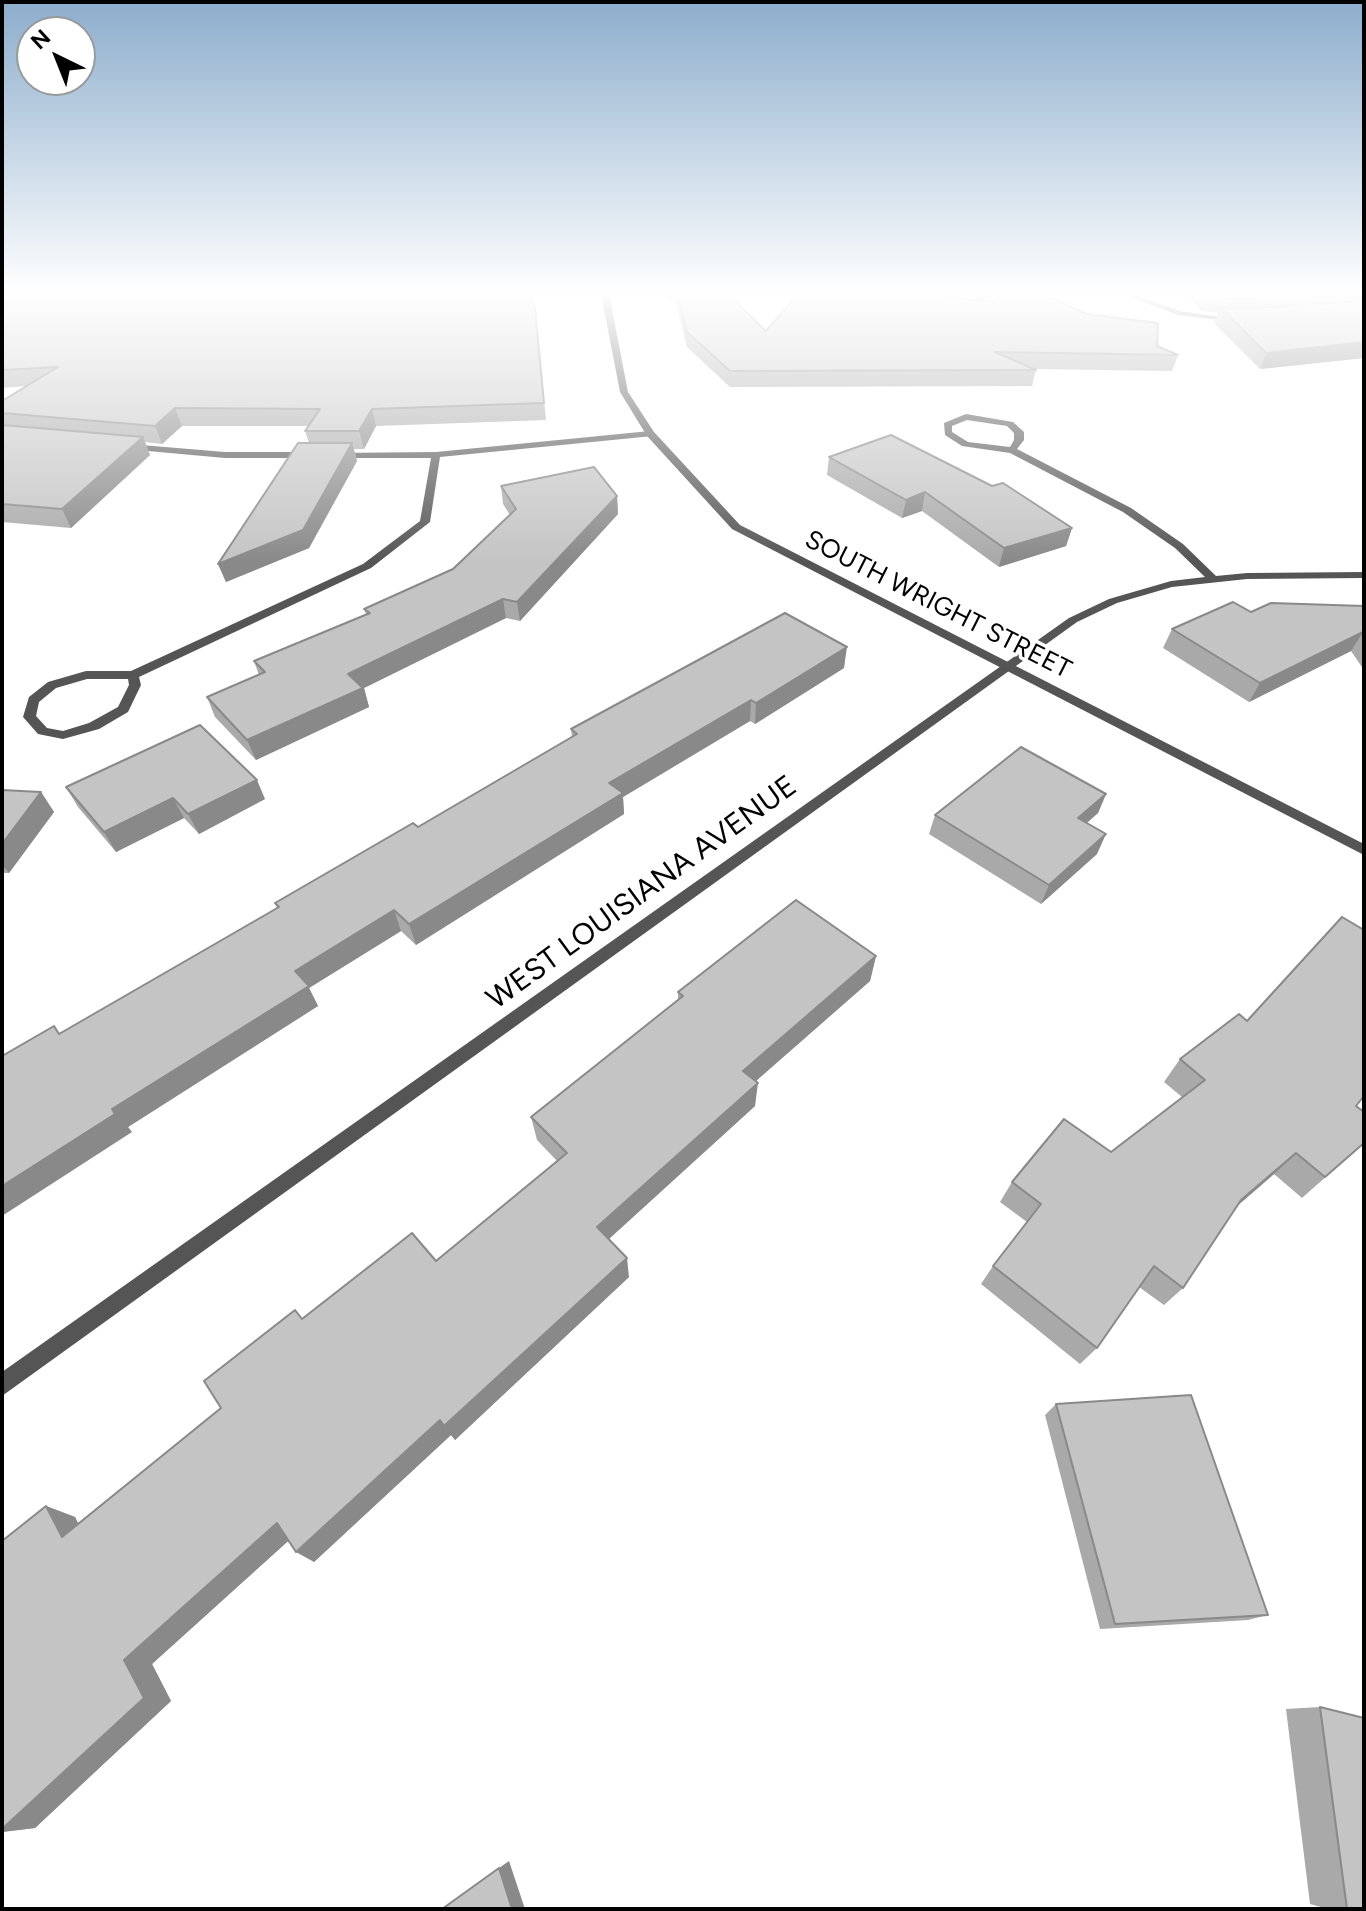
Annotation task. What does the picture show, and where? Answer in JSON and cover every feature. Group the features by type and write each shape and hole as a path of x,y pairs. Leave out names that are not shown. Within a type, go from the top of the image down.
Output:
{"street":[{"name":"SOUTH WRIGHT STREET","path":"622,383 624,392 650,434 736,527 1364,850"},
{"path":"1012,450 1019,440 1019,432 1010,424 966,417 947,425 948,433 965,444 1012,450 1146,522 1196,561 1213,579"},
{"path":"331,455 436,455 650,434"},
{"path":"113,446 225,455 315,455"},
{"path":"133,675 135,685 123,709 94,726 63,735 43,731 29,717 33,700 52,685 86,675 133,675 367,566 425,522 436,455"},
{"name":"WEST LOUISIANA AVENUE","path":"2,1385 1073,620 1113,601 1171,584 1213,579 1364,575"}],"building":[{"path":"31,383 542,383 544,403 372,409 359,431 305,431 320,409 175,408 155,426 2,413 2,401"},
{"path":"2,425 143,437 62,509 2,504"},
{"path":"891,435 992,486 1003,483 1072,528 1004,548 925,492 906,500 829,457"},
{"path":"298,443 352,443 303,530 218,564"},
{"path":"594,467 617,496 517,602 503,599 348,674 363,688 247,740 207,697 265,672 254,661 370,613 364,609 453,569 516,509 501,486"},
{"path":"1233,602 1251,612 1271,603 1364,606 1364,633 1260,683 1172,629"},
{"path":"785,613 847,647 756,703 751,700 609,783 623,793 409,924 394,910 295,971 309,986 112,1109 115,1114 2,1186 2,1056 54,1026 59,1034 279,907 275,903 413,823 418,827 577,734 571,729"},
{"path":"200,725 257,780 188,814 173,798 104,832 66,787"},
{"path":"1021,747 1106,794 1078,818 1106,834 1049,885 935,815"},
{"path":"2,790 41,792 2,844"},
{"path":"796,900 876,956 743,1071 758,1083 597,1227 627,1258 444,1426 440,1420 296,1552 277,1523 124,1660 144,1698 2,1829 2,1541 46,1506 62,1537 221,1408 204,1381 295,1310 302,1319 412,1233 436,1261 567,1153 531,1117 683,996 678,992"},
{"path":"1342,917 1364,930 1364,1096 1356,1106 1364,1112 1364,1143 1325,1177 1296,1153 1241,1200 1183,1288 1154,1266 1097,1348 993,1266 1041,1204 1012,1182 1064,1119 1111,1152 1205,1080 1180,1059 1239,1014 1247,1021"},
{"path":"1191,1395 1268,1615 1115,1624 1056,1404"},
{"path":"1320,1707 1364,1718 1364,1909 1347,1909"},
{"path":"499,1868 512,1909 442,1909"}]}
